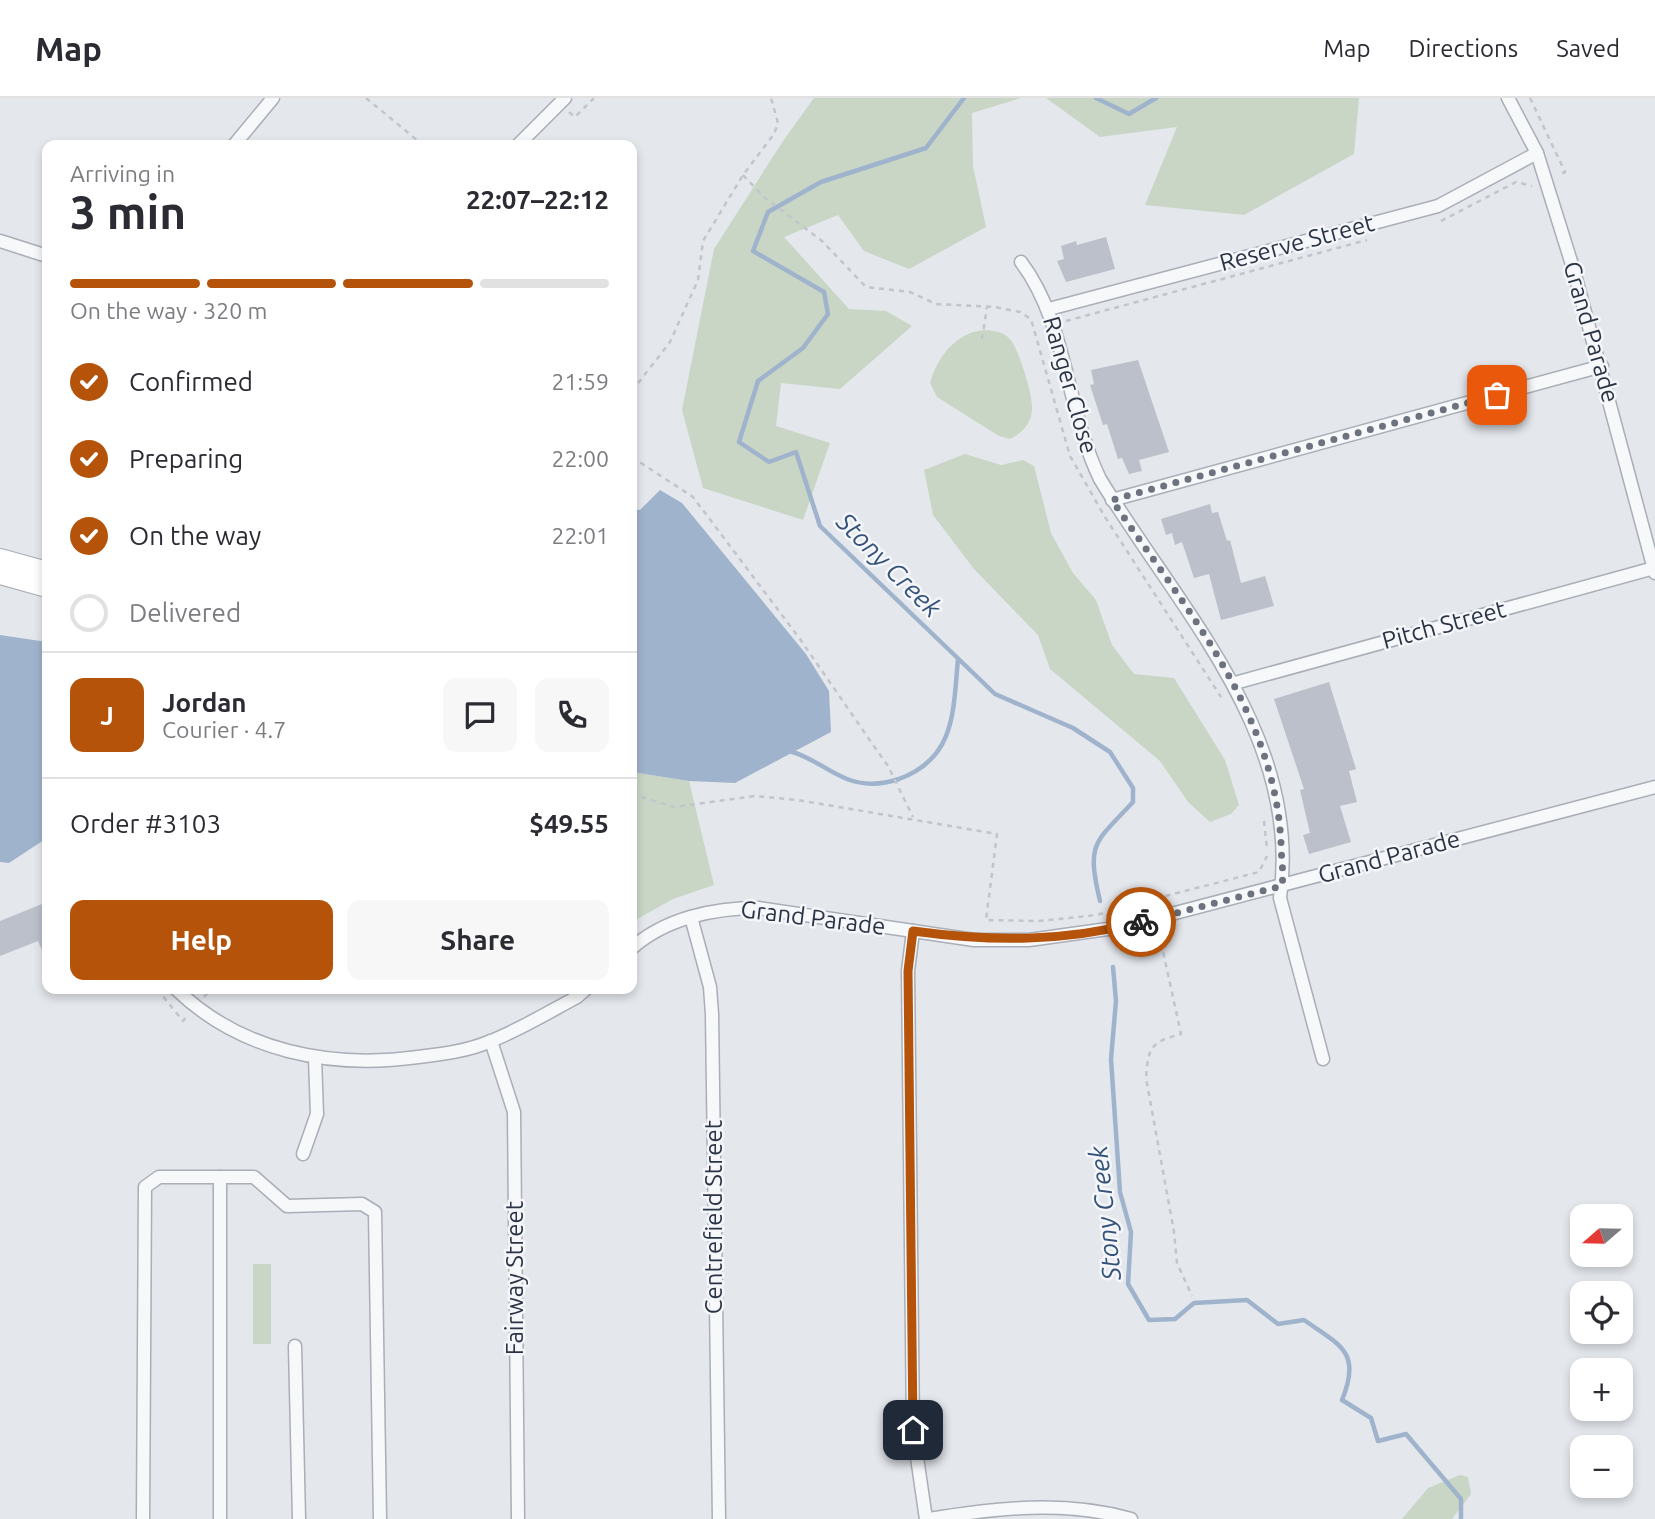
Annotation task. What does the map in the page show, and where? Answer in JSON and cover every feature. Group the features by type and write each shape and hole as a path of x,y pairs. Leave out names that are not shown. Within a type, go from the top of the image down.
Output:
{"street":[{"path":"238,140 273,98"},
{"path":"523,140 565,98"},
{"name":"Grand Parade","path":"1508,98 1536,153 1602,366 1654,570"},
{"name":"Reserve Street","path":"1049,309 1438,206 1536,153"},
{"path":"0,241 42,254"},
{"name":"Ranger Close","path":"1021,262 1049,309 1084,446 1112,500 1235,683 1256,732 1279,807 1284,872 1280,898 1324,1059"},
{"path":"1112,500 1602,366"},
{"path":"0,558 42,570"},
{"name":"Pitch Street","path":"1235,683 1654,570"},
{"path":"0,575 42,587"},
{"name":"Grand Parade","path":"637,945 663,928 724,908 758,908 974,940 1029,940 1122,927 1655,787"},
{"name":"Centrefield Street","path":"691,917 710,987 712,1014 719,1519"},
{"path":"913,931 908,971 913,1430 928,1519 992,1509 1051,1507 1082,1509 1131,1519"},
{"path":"182,994 207,1017 263,1044 315,1058 377,1062 455,1053 491,1041 580,994"},
{"name":"Fairway Street","path":"491,1041 514,1112 518,1519"},
{"path":"303,1154 317,1114 315,1058"},
{"path":"143,1519 145,1187 159,1177 254,1177 287,1206 362,1204 375,1212 380,1519"},
{"path":"220,1177 220,1519"},
{"path":"295,1346 299,1519"}],"path":[{"path":"366,98 417,140"},
{"path":"575,117 594,98"},
{"path":"637,385 670,342 698,280 703,241 743,175 774,134 778,122 771,98"},
{"path":"1530,98 1565,173"},
{"path":"743,175 764,197 822,241 866,287 910,292 936,304 1020,312 1031,319 1070,456 1086,486 1224,701"},
{"path":"982,339 987,307"},
{"path":"637,460 693,497 800,639 888,766 914,818"},
{"path":"637,796 674,807 755,796 798,800 996,834 986,920 1039,921 1124,910 1150,900 1259,872 1267,858 1263,811"},
{"path":"1159,933 1181,1034 1159,1040 1152,1047 1147,1057 1146,1078 1174,1232 1177,1263 1192,1296"},
{"path":"161,994 183,1021"}],"green space":[{"path":"814,98 1021,98 972,113 973,166 986,227 909,269 864,251 838,215 784,237 849,309 886,311 912,326 840,389 781,383 776,426 830,443 803,520 703,488 682,410 714,249 783,141"},
{"path":"1046,98 1359,98 1354,154 1244,215 1145,205 1177,127 1100,137"},
{"path":"984,330 1001,333 1009,338 1017,351 1028,384 1032,404 1030,420 1022,431 1010,439 999,436 937,397 930,383 943,355 957,341 965,335"},
{"path":"965,454 1001,465 1023,460 1034,466 1051,533 1073,573 1096,600 1112,645 1134,674 1174,678 1225,760 1239,805 1231,814 1210,822 1188,802 1160,761 1050,669 1038,635 974,569 933,515 924,470"},
{"path":"637,773 689,781 714,885 673,899 637,919"},
{"path":"253,1264 271,1264 271,1344 253,1344"},
{"path":"1460,1475 1468,1477 1471,1494 1452,1519 1402,1519 1428,1488"}],"water":[{"path":"660,490 682,503 806,654 829,691 831,732 735,783 689,781 637,773 637,510 640,510"},
{"path":"0,635 42,641 42,841 9,863 0,862"}],"building":[{"path":"1106,237 1115,269 1066,282 1057,261 1064,259 1061,246 1076,241 1077,245"},
{"path":"1138,360 1169,452 1139,460 1142,471 1129,474 1122,458 1118,459 1107,424 1103,425 1090,385 1094,384 1091,370"},
{"path":"1210,504 1212,513 1218,512 1227,541 1230,540 1241,583 1265,576 1274,606 1221,620 1209,574 1194,578 1182,542 1175,545 1172,533 1166,535 1161,519"},
{"path":"1329,682 1356,769 1349,771 1357,802 1340,806 1351,842 1309,854 1303,835 1310,833 1300,790 1304,789 1274,699"},
{"path":"42,904 42,950 38,941 0,956 0,921"}],"waterway":[{"name":"Stony Creek","path":"964,98 926,148 821,182 768,212 753,251 824,292 828,314 803,348 758,381 739,442 769,462 796,452 820,526 995,694 1073,728 1110,752 1133,788 1133,802 1110,826 1097,845 1094,866 1100,901"},
{"name":"Stony Creek","path":"1096,98 1129,114 1156,98"},
{"path":"789,751 860,783 886,783 918,770 932,759 948,731 955,697 958,659"},
{"name":"Stony Creek","path":"1113,967 1116,1001 1111,1059 1120,1192 1131,1232 1128,1284 1149,1320 1175,1319 1194,1303 1247,1300 1278,1324 1304,1320 1344,1351 1350,1371 1342,1400 1371,1418 1378,1441 1406,1434 1461,1499 1461,1519"}],"way so far":[{"path":"1141,922 1282,886 1284,872 1279,807 1272,778 1235,683 1112,500 1497,395"}],"route":[{"path":"913,1430 908,971 913,931 974,940 1029,940 1141,922"}]}
